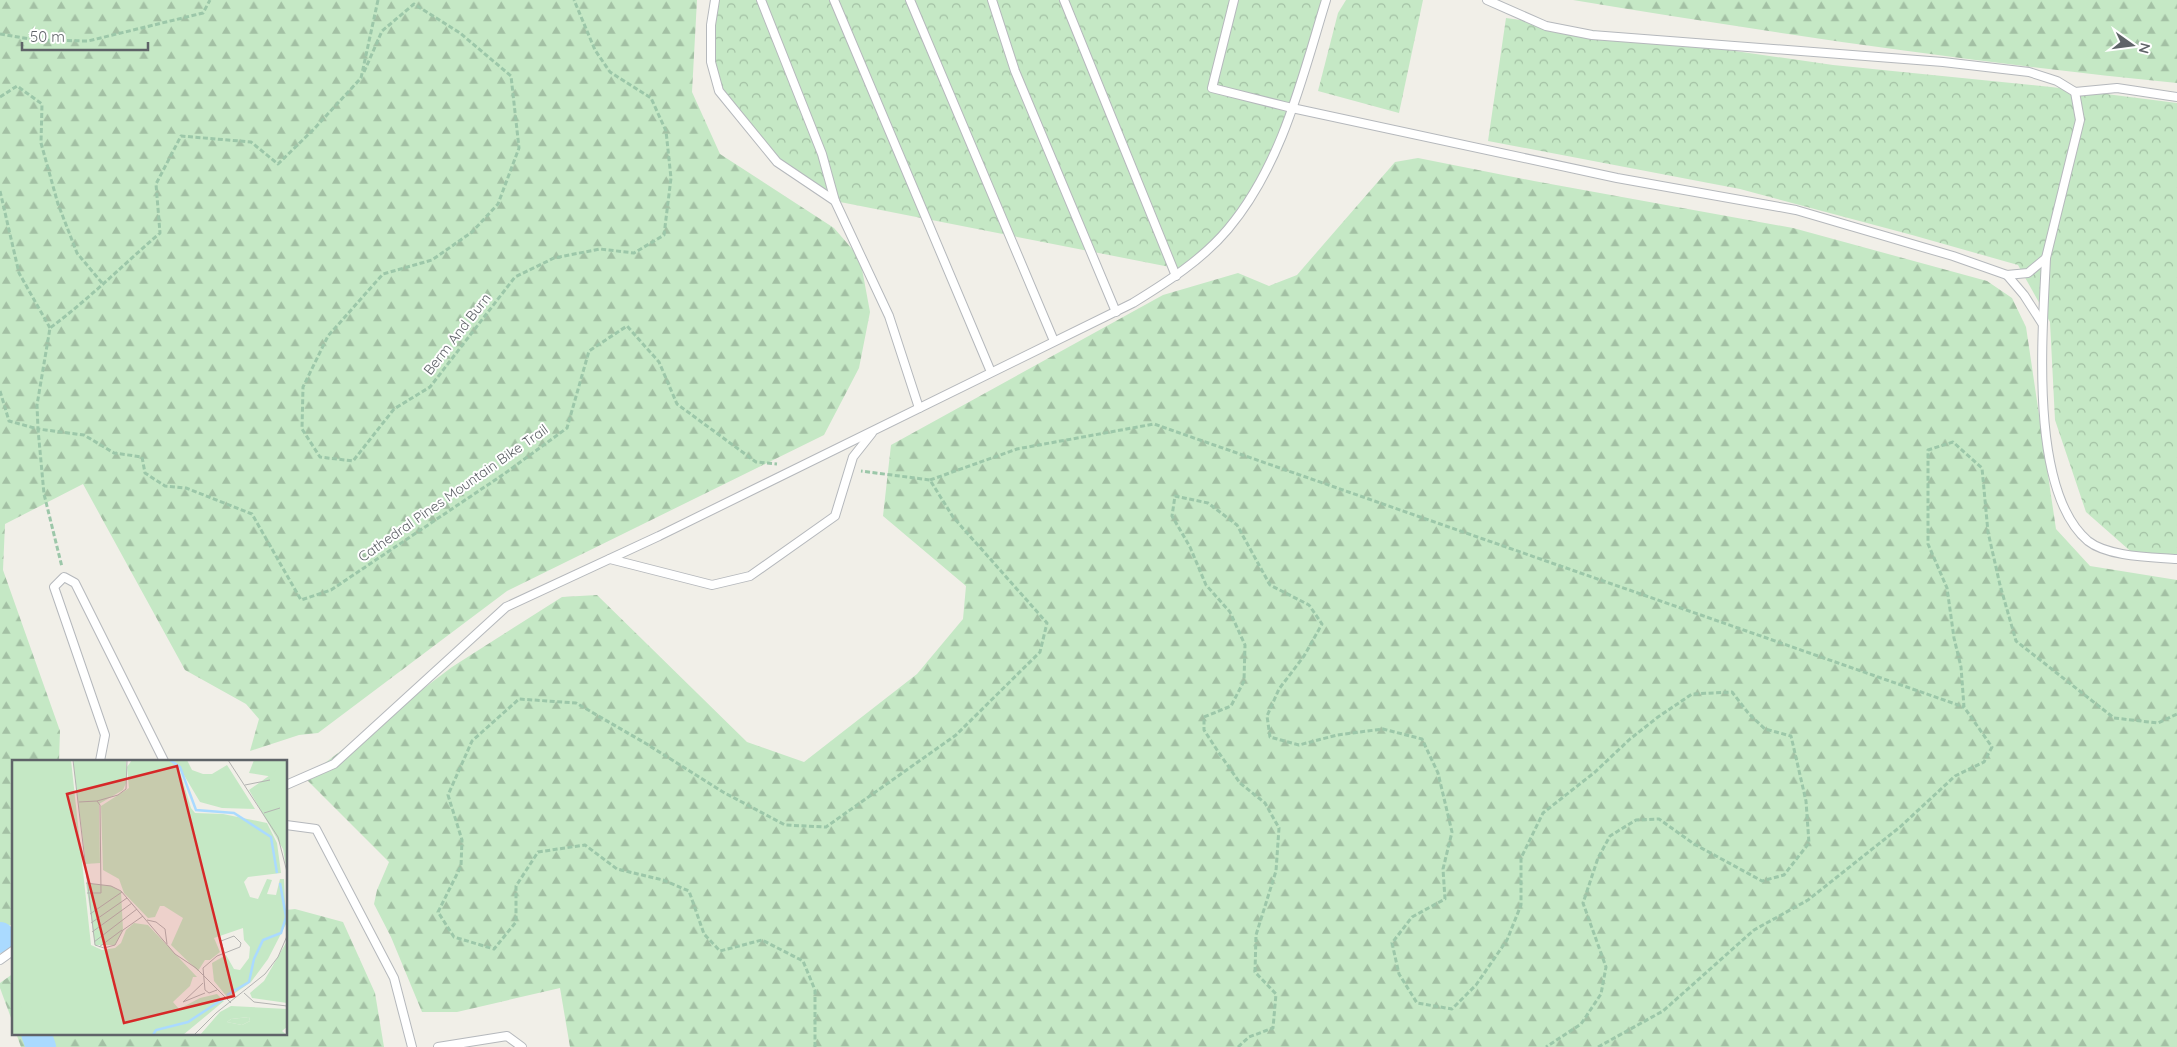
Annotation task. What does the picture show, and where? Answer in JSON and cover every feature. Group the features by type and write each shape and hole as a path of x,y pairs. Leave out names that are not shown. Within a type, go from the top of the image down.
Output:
{"lane":[{"path":"715,0 711,26 711,62 719,92 777,162 835,201"},
{"path":"760,0 822,154 835,201 890,316 919,408"},
{"path":"834,0 991,372"},
{"path":"910,0 1054,341"},
{"path":"992,0 1015,70 1116,312"},
{"path":"1064,0 1176,276"},
{"path":"1234,0 1212,88 1292,108 1617,178 1796,210 1953,256 2006,275 2028,273 2046,258"},
{"path":"288,784 334,764 506,607 803,466 1116,312 1185,270 1228,229 1256,190 1282,135 1292,108 1326,0"},
{"path":"1487,0 1546,26 1592,35 1943,62 2029,72 2057,81 2075,92 2116,88 2177,97"},
{"path":"2075,92 2080,120 2046,258 2043,324 2043,401 2049,454 2059,494 2071,520 2089,541 2108,550 2140,556 2177,559"},
{"path":"2006,275 2024,295 2043,324"},
{"path":"610,559 712,585 750,576 834,516 853,457 874,431"},
{"path":"100,760 105,735 54,587 64,578 75,583 164,760"},
{"path":"288,825 316,829 394,978 412,1047"},
{"path":"0,960 12,951"},
{"path":"438,1047 507,1036 522,1047"}],"path":[{"path":"0,34 36,40 88,41 203,13 210,0"},
{"path":"50,328 83,304 102,283 160,233 156,184 181,136 251,142 278,164 314,129 361,78 378,0"},
{"name":"Berm And Burn","path":"361,78 382,31 414,4 460,33 511,76 519,148 498,204 472,232 432,260 383,274 328,336 303,387 302,430 320,457 353,461 394,409 430,387 515,278 554,258 600,249 634,253 664,235 671,178 666,131 651,98 610,72 605,65 595,50 574,0"},
{"path":"0,97 17,86 42,104 41,143 58,204 77,253 102,283"},
{"path":"0,190 19,273 50,328 38,404 38,429 44,494 64,578"},
{"name":"Cathedral Pines Mountain Bike Trail","path":"38,429 84,435 114,454 142,457 145,473 165,486 186,488 252,514 301,600 331,590 504,474 567,428 589,351 627,326 659,362 677,404 756,462 803,466"},
{"path":"0,391 9,421 38,429"},
{"path":"848,470 930,480 1017,448 1154,424 1964,707"},
{"path":"1598,1047 1663,1010 1754,930 1808,900 1900,827 1955,776 1984,762 1992,747 1964,707 1961,667 1954,638 1947,588 1928,544 1928,450 1953,442 1982,468 1988,532 2000,585 2016,641 2114,718 2158,723 2177,714"},
{"path":"815,1047 815,990 803,961 762,940 720,951 704,934 689,890 664,880 617,869 584,845 538,852 516,886 516,922 494,949 454,937 438,912 461,866 462,840 448,795 472,741 519,699 576,703 723,792 785,826 826,827 956,735 1040,652 1047,623 953,517 930,480"},
{"path":"1238,1047 1249,1037 1273,1028 1276,994 1256,972 1256,935 1276,871 1279,828 1265,803 1240,783 1204,730 1204,717 1230,706 1244,681 1245,645 1230,612 1206,585 1190,547 1172,516 1175,496 1208,503 1237,525 1270,585 1309,605 1322,624 1304,656 1279,689 1266,716 1270,737 1299,745 1337,735 1382,729 1422,739 1438,773 1452,832 1443,869 1445,899 1412,917 1392,944 1399,974 1418,1003 1452,1009 1476,985 1511,932 1521,905 1520,858 1543,814 1658,717 1692,694 1732,692 1749,714 1765,729 1791,736 1806,801 1809,843 1784,875 1762,881 1694,844 1659,819 1636,820 1610,836 1598,858 1583,903 1606,967 1601,994 1582,1024 1546,1047"}],"green space":[{"path":"0,0 697,0 692,92 720,154 834,228 860,258 870,312 859,368 824,435 507,591 318,733 299,735 250,751 259,719 246,704 185,670 83,484 5,524 3,570 60,731 59,760 12,760 12,924 0,931"},
{"path":"715,0 1326,0 1298,89 1262,175 1229,227 1214,244 1185,270 835,201 777,162 719,91 711,62"},
{"path":"1346,0 1423,0 1399,113 1318,91 1338,13"},
{"path":"1573,0 2177,0 2177,83 1874,46"},
{"path":"1506,18 1833,65 2051,87 2177,103 2177,558 2136,556 2086,512 2055,420 2050,322 2018,265 1740,189 1488,141"},
{"path":"1418,158 1793,228 1987,281 2012,298 2026,327 2056,529 2090,566 2177,580 2177,1047 570,1047 560,988 457,1012 422,1012 391,937 374,904 377,890 389,862 305,778 452,667 562,597 597,595 747,742 804,762 917,674 963,619 966,586 883,516 891,445 1163,295 1238,273 1269,286 1297,275 1395,162"},
{"path":"295,909 343,922 375,993 384,1047 21,1047 16,1034 288,1034 288,910"},
{"path":"12,974 12,1021 0,988 0,983"}],"waterway":[{"path":"36,1034 41,1047"}]}
